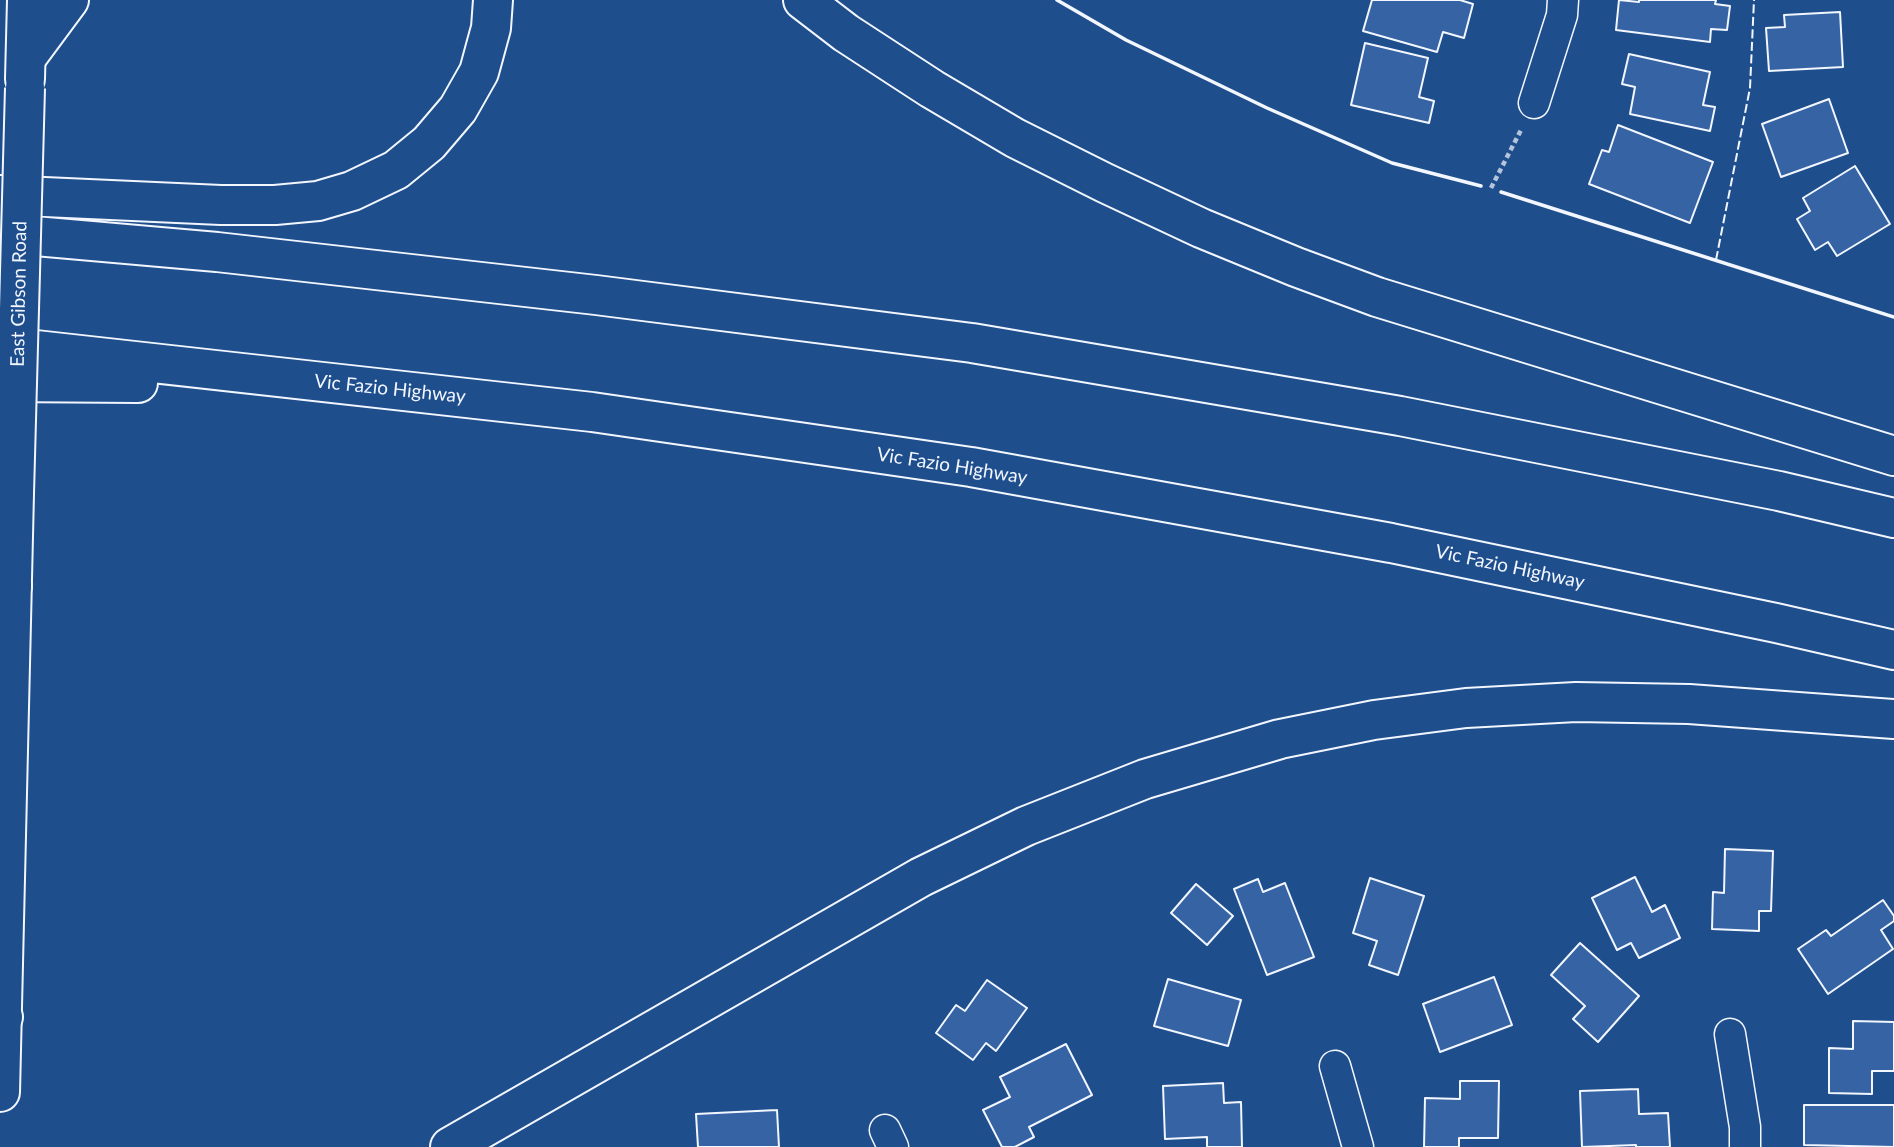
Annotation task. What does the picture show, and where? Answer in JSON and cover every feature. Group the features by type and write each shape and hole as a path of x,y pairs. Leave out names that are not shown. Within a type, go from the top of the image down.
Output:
{"main road":[{"name":"East Gibson Road","path":"0,1091 6,595 15,493 27,0"},
{"path":"25,73 69,0"},
{"path":"0,195 275,205 318,201 352,191 396,170 429,143 458,110 479,72 491,28 493,0"},
{"path":"803,0 846,33 932,89 1015,138 1105,183 1296,268 1377,297 1894,456"},
{"path":"0,233 217,252 583,293 972,343 1401,416 1779,491 1894,518"},
{"name":"Vic Fazio Highway","path":"0,346 592,412 971,467 1391,542 1776,622 1894,650"},
{"path":"0,382 353,385"},
{"path":"450,1147 921,877 1026,826 1145,779 1280,739 1374,720 1466,708 1576,702 1689,704 1894,719"}],"street":[{"path":"1534,103 1562,15 1563,0"},
{"path":"1730,1034 1745,1127 1745,1147"},
{"path":"1335,1066 1358,1147"}],"path":[{"path":"1491,188 1534,103"}],"building":[{"path":"1372,0 1460,0 1473,4 1464,38 1443,32 1437,52 1363,31"},
{"path":"1619,0 1716,0 1715,4 1730,6 1727,30 1711,29 1710,42 1616,30"},
{"path":"1840,12 1843,67 1769,71 1766,28 1785,27 1784,15"},
{"path":"1365,43 1428,58 1419,97 1434,101 1429,123 1351,105"},
{"path":"1629,54 1710,72 1703,105 1715,107 1710,131 1630,114 1635,87 1622,84"},
{"path":"1829,99 1848,153 1781,177 1762,124"},
{"path":"1618,125 1713,162 1690,223 1589,184 1602,150 1609,152"},
{"path":"1855,166 1890,224 1837,256 1828,242 1815,250 1797,219 1810,211 1803,198"},
{"path":"1725,849 1773,851 1771,911 1759,911 1759,931 1712,929 1713,892 1724,893"},
{"path":"1635,877 1652,912 1665,905 1680,938 1639,958 1631,943 1617,950 1592,898"},
{"path":"1370,878 1424,896 1398,975 1369,965 1377,941 1353,933"},
{"path":"1258,879 1263,892 1285,883 1314,957 1267,975 1234,889"},
{"path":"1196,884 1233,916 1207,945 1171,913"},
{"path":"1883,900 1894,916 1894,921 1881,930 1893,949 1828,994 1798,949 1826,930 1831,936"},
{"path":"1580,943 1639,996 1598,1042 1573,1019 1585,1006 1551,975"},
{"path":"1494,977 1512,1025 1440,1052 1423,1004"},
{"path":"1168,979 1241,1000 1228,1046 1154,1026"},
{"path":"987,980 1027,1008 996,1051 986,1043 973,1060 936,1033 956,1005 965,1011"},
{"path":"1853,1021 1894,1022 1894,1071 1872,1071 1872,1094 1829,1093 1829,1048 1853,1049"},
{"path":"1066,1044 1092,1095 1029,1127 1034,1137 1015,1147 1002,1147 983,1110 1010,1097 1000,1077"},
{"path":"1460,1081 1499,1081 1498,1138 1459,1138 1459,1147 1424,1147 1425,1098 1460,1099"},
{"path":"1223,1083 1224,1103 1241,1102 1242,1147 1207,1147 1207,1137 1165,1139 1163,1086"},
{"path":"1638,1089 1639,1114 1668,1113 1670,1147 1582,1147 1580,1091"},
{"path":"1804,1105 1894,1105 1894,1147 1804,1145"},
{"path":"777,1110 779,1147 698,1147 696,1114"}],"fence":[{"path":"1716,260 1750,88 1754,0"}],"wall":[{"path":"1057,0 1126,40 1267,108 1392,163 1481,186"},
{"path":"1501,192 1894,317"}]}
